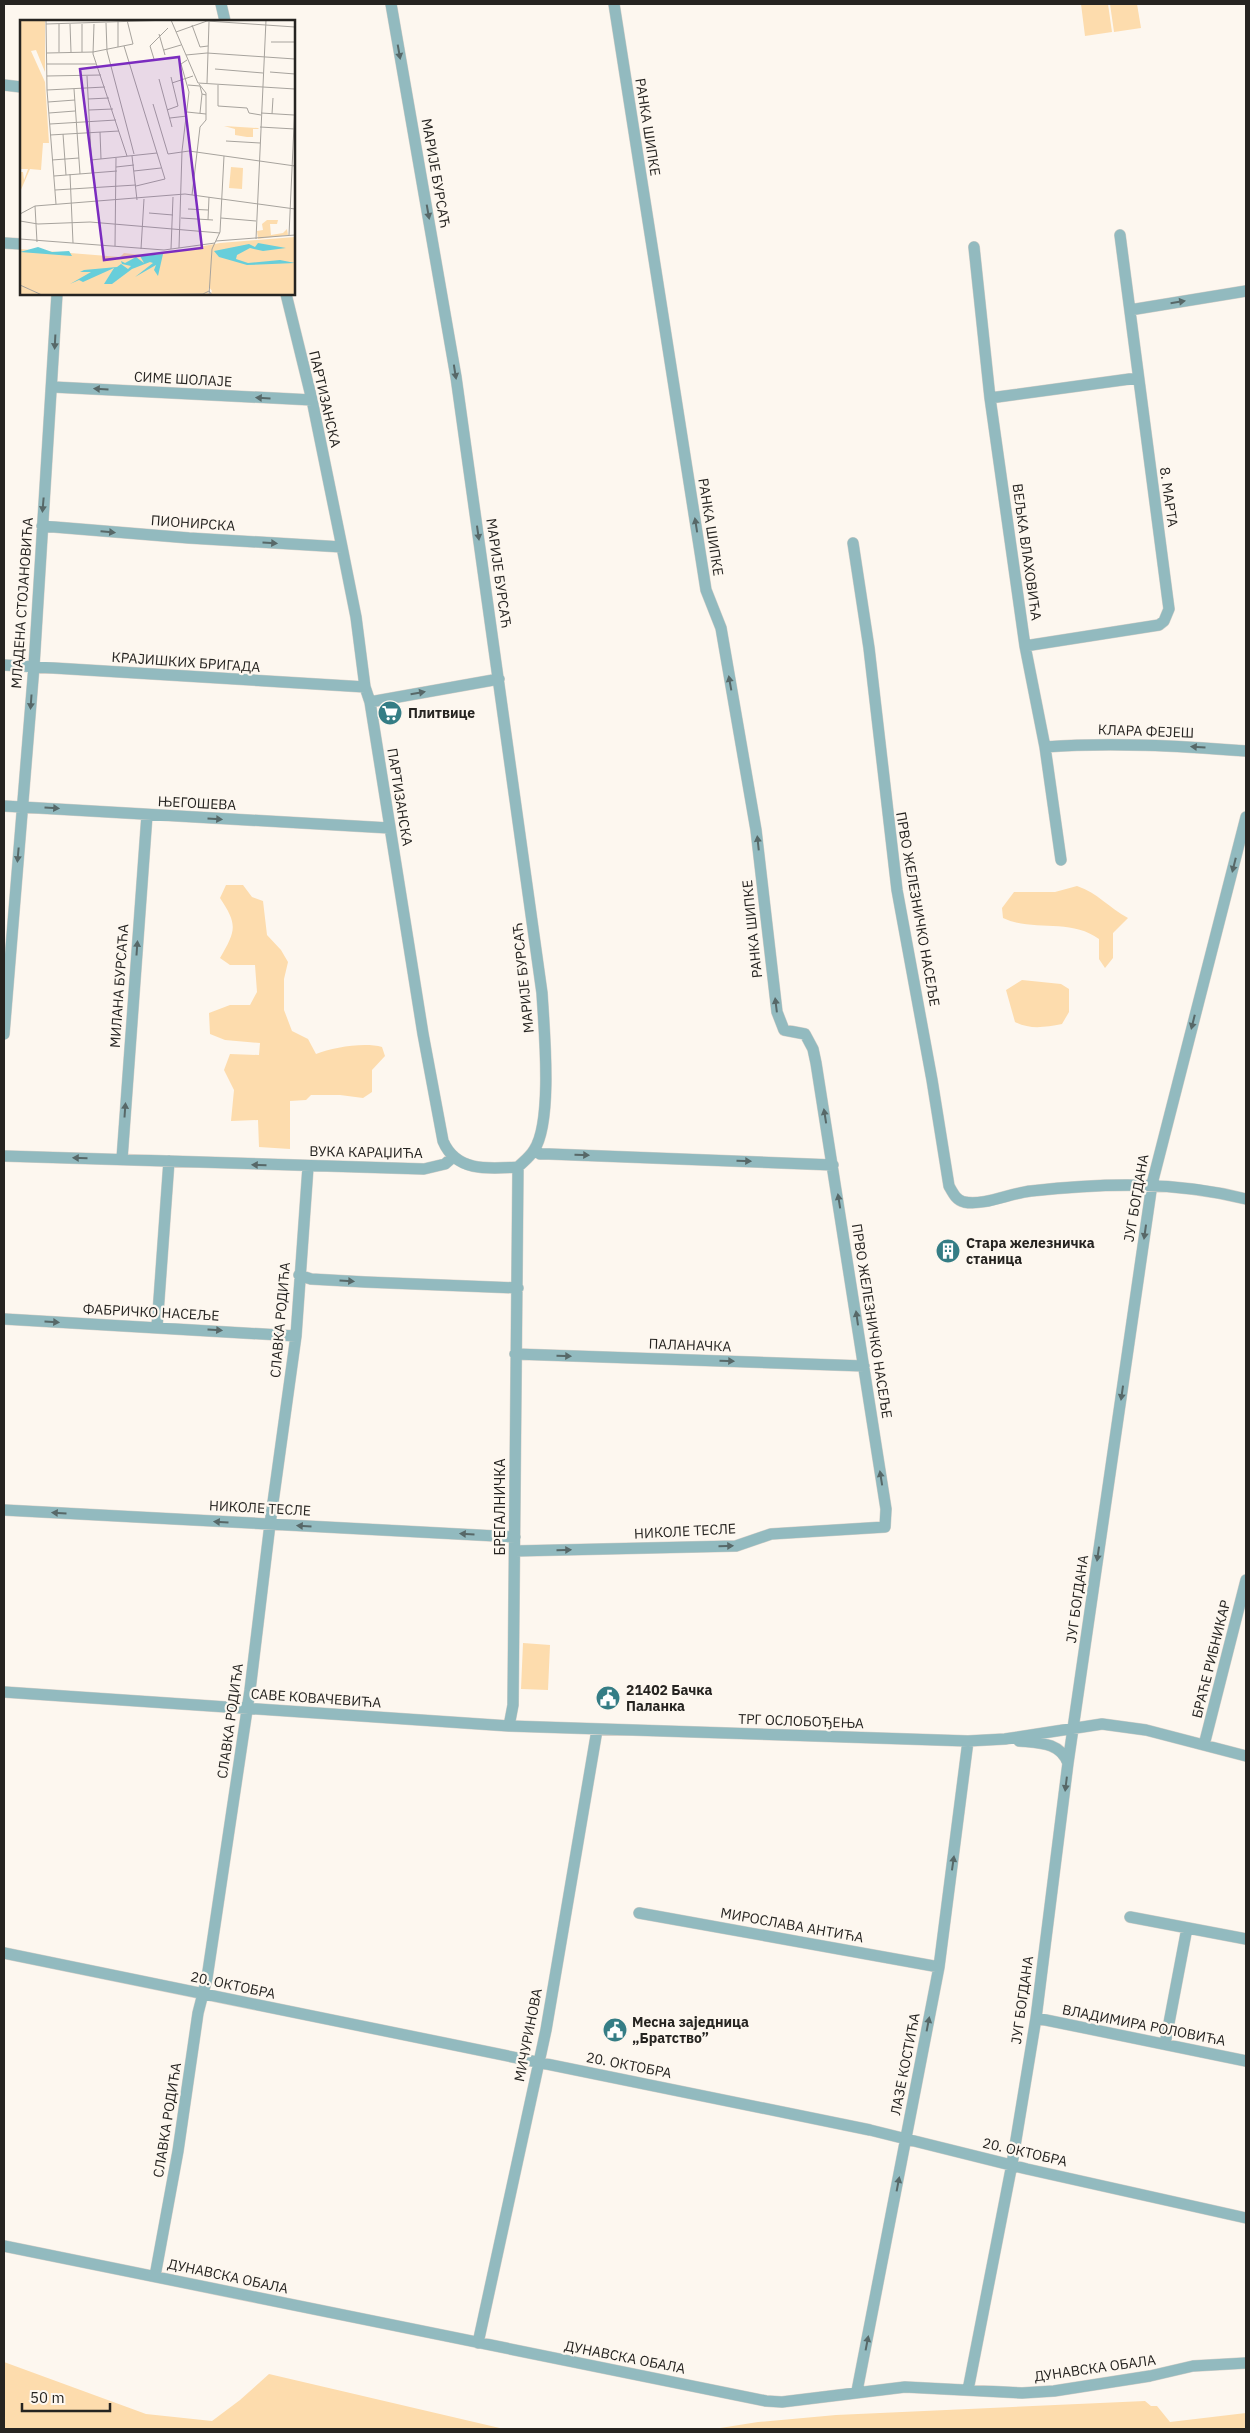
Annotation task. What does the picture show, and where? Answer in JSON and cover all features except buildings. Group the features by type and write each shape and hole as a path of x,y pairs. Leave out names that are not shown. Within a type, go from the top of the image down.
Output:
{"street":[{"path":"221,4 226,20"},
{"name":"МАРИЈЕ БУРСАЋ","path":"391,4 456,377 542,993 546,1048 546,1102 535,1149"},
{"name":"РАНКА ШИПКЕ","path":"614,4 706,590 721,628 756,830 777,1012 784,1030 805,1034"},
{"path":"4,85 20,87"},
{"name":"8. МАРТА","path":"1025,646 1159,625 1168,616 1169,609 1137,378 1120,235"},
{"path":"4,243 20,244"},
{"name":"ВЕЉКА ВЛАХОВИЋА","path":"974,247 990,398 1025,646 1045,747 1061,860"},
{"path":"1130,310 1246,291"},
{"name":"МЛАДЕНА СТОЈАНОВИЋА","path":"4,1034 34,666 42,526 53,387 57,295"},
{"name":"ПАРТИЗАНСКА","path":"286,295 312,400 356,617 365,687 370,702 389,828 443,1141 453,1157"},
{"path":"990,398 1137,378"},
{"name":"СИМЕ ШОЛАЈЕ","path":"53,387 312,400"},
{"name":"ПИОНИРСКА","path":"42,526 188,538 342,547"},
{"name":"ПРВО ЖЕЛЕЗНИЧКО НАСЕЉЕ","path":"852,543 869,648 897,890 932,1080 949,1186 954,1197 962,1202 974,1203 1029,1191 1152,1184"},
{"name":"КРАЈИШКИХ БРИГАДА","path":"4,665 365,687"},
{"path":"370,702 499,680"},
{"name":"КЛАРА ФЕЈЕШ","path":"1045,747 1079,744 1179,746 1246,751"},
{"name":"ЊЕГОШЕВА","path":"4,806 389,828"},
{"name":"МИЛАНА БУРСАЋА","path":"122,1159 147,815"},
{"name":"ЈУГ БОГДАНА","path":"968,2390 1012,2164 1036,2018 1068,1763 1152,1184 1246,817"},
{"name":"ПРВО ЖЕЛЕЗНИЧКО НАСЕЉЕ","path":"805,1034 814,1049 833,1165 886,1509 885,1527"},
{"path":"453,1157 468,1165 518,1167 535,1149 540,1154 833,1165"},
{"name":"ВУКА КАРАЏИЋА","path":"4,1156 308,1167 424,1169 436,1167 453,1157"},
{"path":"157,1327 169,1161"},
{"name":"СЛАВКА РОДИЋА","path":"155,2276 203,1994 247,1708 296,1336 308,1167"},
{"name":"БРЕГАЛНИЧКА","path":"510,1726 513,1705 518,1167"},
{"path":"1152,1184 1200,1189 1246,1199"},
{"path":"299,1276 365,1282 518,1288"},
{"name":"ФАБРИЧКО НАСЕЉЕ","path":"4,1319 296,1336"},
{"name":"ПАЛАНАЧКА","path":"516,1354 864,1366"},
{"name":"НИКОЛЕ ТЕСЛЕ","path":"4,1510 515,1537"},
{"name":"НИКОЛЕ ТЕСЛЕ","path":"515,1551 736,1546 770,1534 885,1527"},
{"name":"БРАЋЕ РИБНИКАР","path":"1204,1745 1246,1580"},
{"name":"САВЕ КОВАЧЕВИЋА","path":"4,1692 510,1726 597,1730"},
{"name":"ТРГ ОСЛОБОЂЕЊА","path":"597,1730 968,1741 1005,1739 1102,1724 1125,1726 1246,1756"},
{"name":"МИЧУРИНОВА","path":"478,2343 538,2063 597,1730"},
{"name":"ТРГ ОСЛОБОЂЕЊА","path":"1005,1739 1050,1745 1065,1754 1068,1763"},
{"name":"ЛАЗЕ КОСТИЋА","path":"857,2391 939,1967 968,1741"},
{"name":"МИРОСЛАВА АНТИЋА","path":"640,1913 939,1967"},
{"path":"1130,1917 1246,1939"},
{"path":"1165,2044 1188,1928"},
{"name":"20. ОКТОБРА","path":"4,1954 870,2130 906,2140 1246,2218"},
{"name":"ВЛАДИМИРА РОЛОВИЋА","path":"1036,2018 1246,2061"},
{"name":"ДУНАВСКА ОБАЛА","path":"4,2246 766,2401 782,2402 857,2391 905,2387 1022,2393 1054,2391 1150,2376 1193,2366 1246,2363"}],"shaded area":[{"path":"1081,4 1108,4 1112,32 1085,36"},
{"path":"1110,4 1137,4 1141,28 1114,32"},
{"path":"226,885 243,885 252,897 263,901 267,935 281,950 288,962 284,979 284,1010 292,1031 308,1039 316,1054 340,1047 367,1045 382,1047 385,1056 372,1070 372,1092 363,1098 340,1095 311,1095 306,1100 290,1101 290,1149 259,1147 258,1120 231,1121 234,1090 224,1070 230,1054 259,1055 260,1043 225,1040 210,1034 209,1013 230,1005 250,1005 257,992 255,965 230,965 220,958 233,928 230,915 220,898"},
{"path":"1077,886 1091,893 1128,918 1113,933 1113,958 1105,968 1099,959 1099,939 1088,933 1064,927 1014,922 1003,918 1002,908 1014,892 1055,892"},
{"path":"1022,980 1061,984 1069,989 1069,1012 1062,1024 1032,1027 1015,1022 1006,990"},
{"path":"523,1643 550,1645 548,1690 521,1689"},
{"path":"4,2362 146,2414 212,2421 240,2400 269,2374 504,2429 4,2429"},
{"path":"1145,2401 1151,2406 1157,2406 1170,2422 1246,2413 1246,2429 714,2429 758,2422 836,2415"}],"place":[{"name":"Плитвице","path":"390,713"},
{"name":"Стара железничка станица","path":"948,1251"},
{"name":"21402 Бачка Паланка","path":"608,1698"},
{"name":"Месна заједница „Братство”","path":"615,2030"}]}
